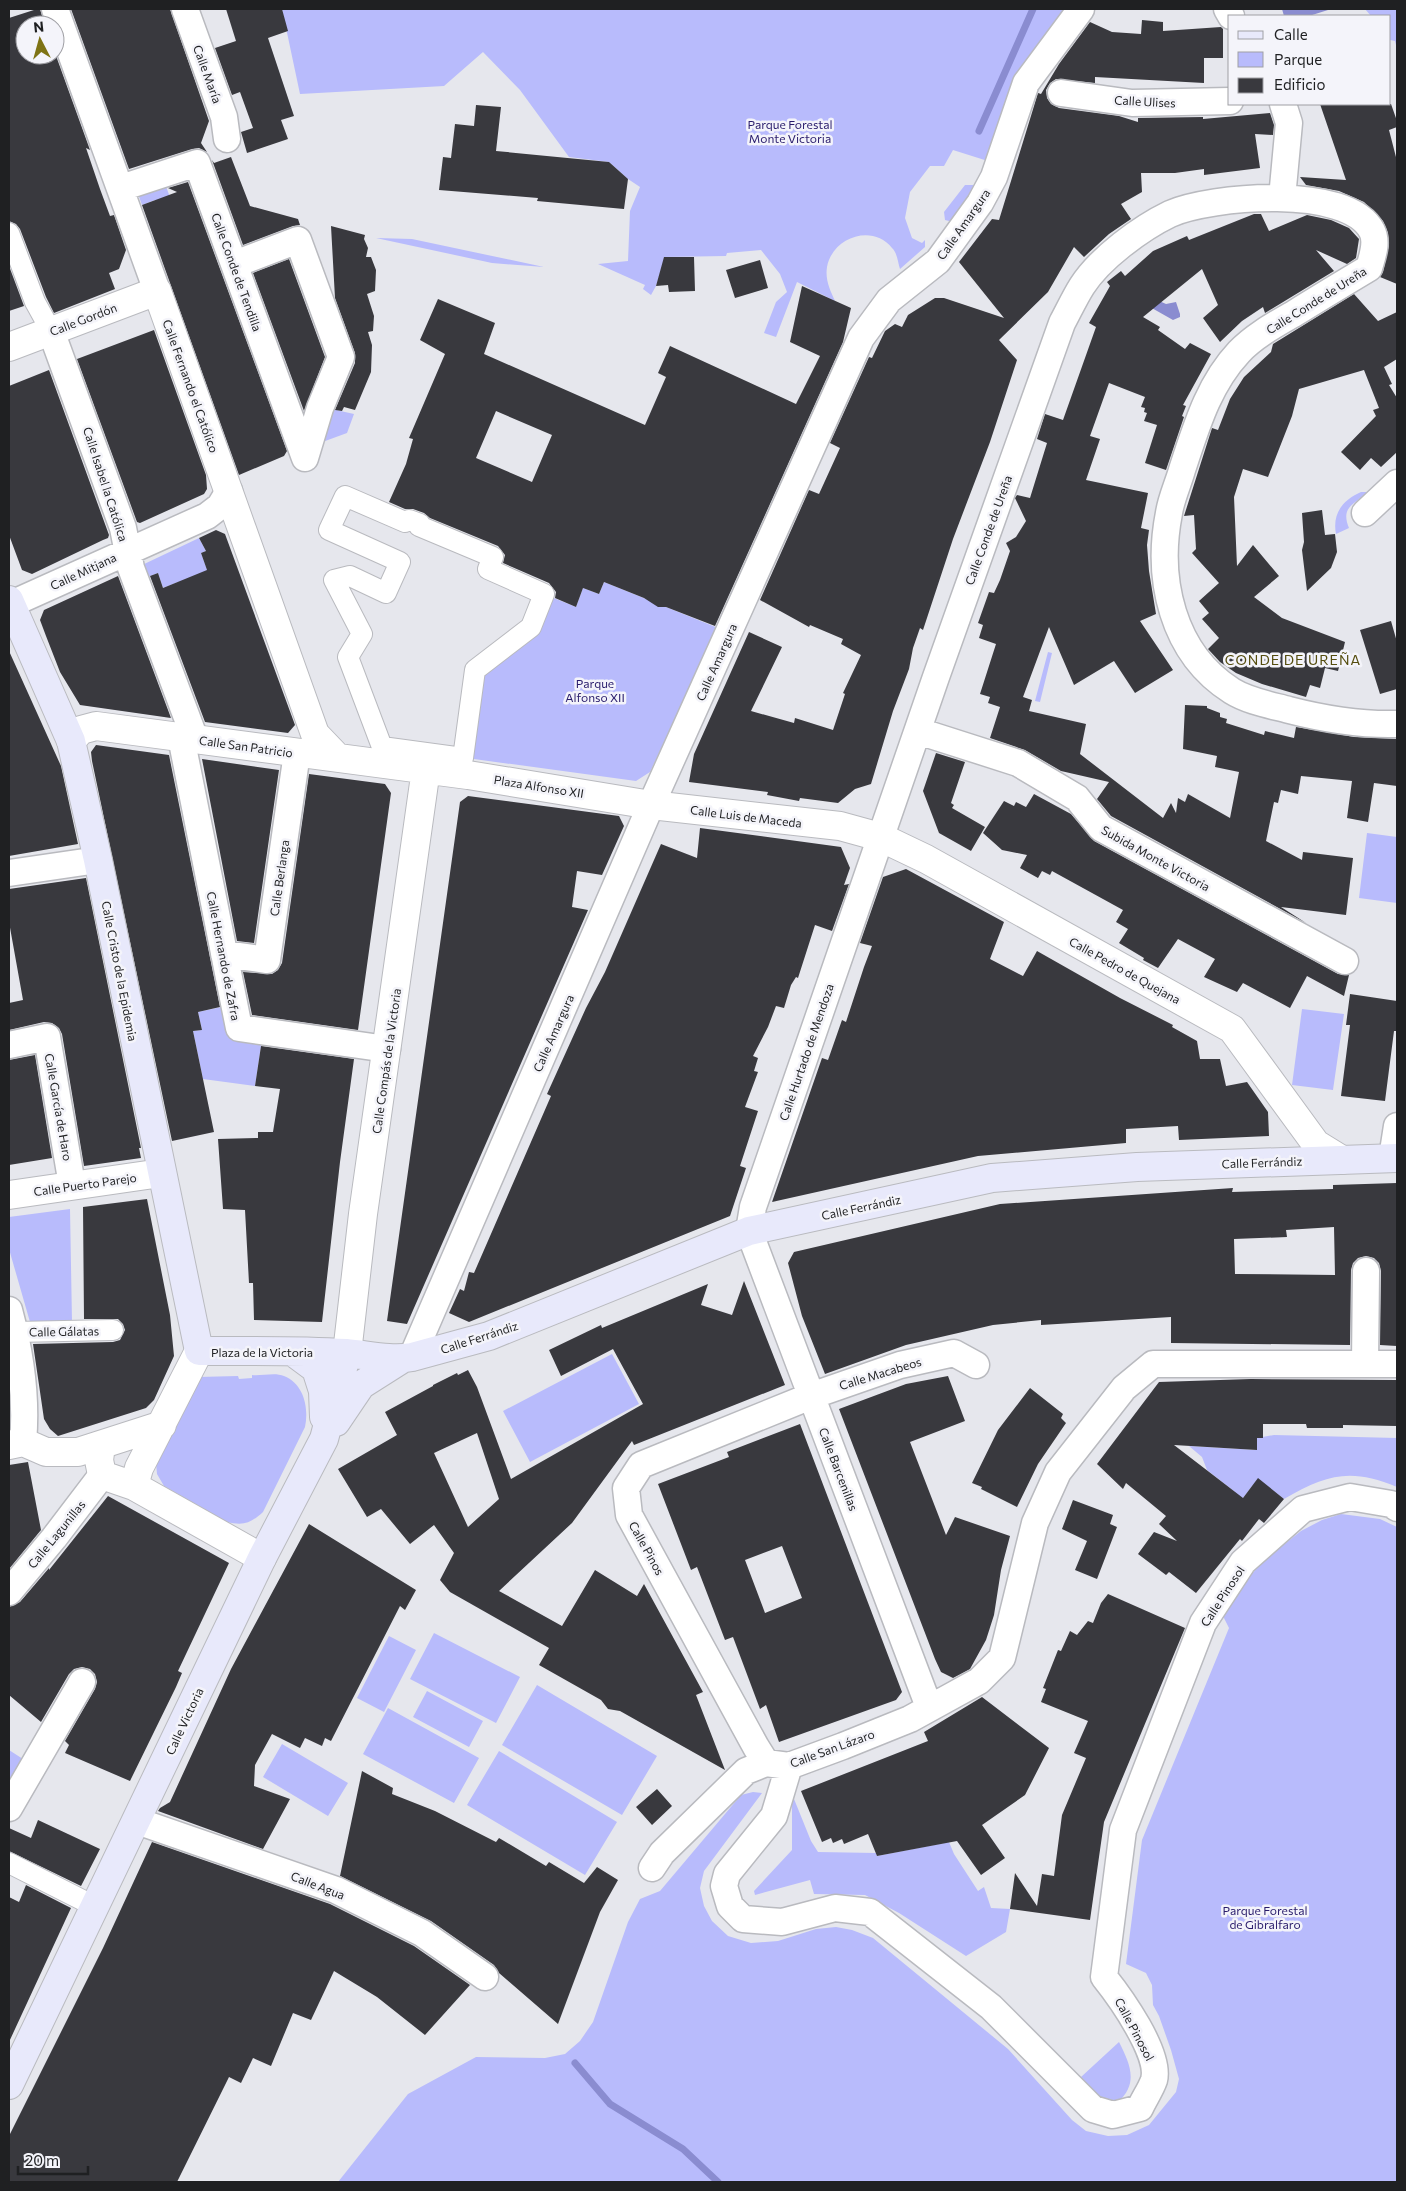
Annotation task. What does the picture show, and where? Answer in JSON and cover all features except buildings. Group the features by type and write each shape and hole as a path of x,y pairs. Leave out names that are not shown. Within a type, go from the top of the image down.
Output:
{"main road":[{"name":"Calle Cristo de la Epidemia","path":"9,603 71,741 98,860 199,1351"},
{"name":"Calle Ferrándiz","path":"347,1353 407,1358 489,1336 749,1231 992,1178 1137,1167 1395,1158"},
{"name":"Plaza de la Victoria","path":"199,1351 347,1353"},
{"path":"293,1352 316,1369 323,1391 324,1439"},
{"name":"Calle Victoria","path":"9,2085 262,1558 324,1439 347,1353"},
{"path":"324,1439 361,1385 407,1358"}],"street":[{"name":"Calle Fernando el Católico","path":"55,9 315,734 337,757"},
{"name":"Calle María","path":"185,9 224,117 228,139"},
{"name":"Calle Amargura","path":"407,1358 651,805 861,338 889,300 938,261 980,203 994,177 1026,83 1081,9"},
{"name":"Calle Ulises","path":"1061,93 1132,103 1228,101"},
{"path":"1282,198 1289,123 1283,105"},
{"name":"Calle Conde de Tendilla","path":"120,188 197,163 305,458 320,408 341,356 298,240 235,264"},
{"name":"Calle Conde de Ureña","path":"880,837 1062,323 1083,285 1110,255 1139,233 1171,214 1230,199 1282,198 1309,200 1353,211 1372,231 1375,248 1369,268 1269,328 1240,351 1217,380 1198,422 1169,512 1164,566 1167,594 1172,612 1190,650 1200,664 1232,691 1250,699 1314,716 1378,724 1397,724"},
{"name":"Calle Isabel la Católica","path":"9,233 35,302 51,332 122,528 130,568 188,738"},
{"name":"Calle Gordón","path":"9,347 157,290"},
{"path":"1365,512 1397,483"},
{"name":"Calle Mitjana","path":"9,603 207,516 220,506 229,491"},
{"path":"345,496 405,522 409,520 420,524 419,526 493,557 488,570 544,594 531,627 475,670 463,758 382,747 348,657 362,634 334,580 350,576 386,593 400,562 330,530 345,496"},
{"name":"Calle San Patricio","path":"71,741 81,730 96,726 426,770"},
{"name":"Subida Monte Victoria","path":"918,731 1018,763 1077,798 1101,828 1345,961"},
{"name":"Calle Hernando de Zafra","path":"188,738 224,954 239,1028 387,1049"},
{"name":"Calle Berlanga","path":"224,954 267,960 297,753"},
{"name":"Plaza Alfonso XII","path":"426,770 651,805"},
{"name":"Calle Compás de la Victoria","path":"347,1353 363,1214 426,770"},
{"name":"Calle Luis de Maceda","path":"651,805 840,826 880,837"},
{"name":"Calle Pedro de Quejana","path":"880,837 917,855 1232,1029 1316,1144 1342,1160"},
{"name":"Calle Hurtado de Mendoza","path":"749,1231 753,1208 880,837"},
{"path":"9,874 98,860"},
{"name":"Calle García de Haro","path":"9,1045 46,1037 72,1185"},
{"path":"1280,1161 1292,1152 1298,1138 1300,1123"},
{"path":"1395,1158 1397,1126"},
{"name":"Calle Puerto Parejo","path":"9,1195 161,1173"},
{"name":"Calle Barcenillas","path":"749,1231 929,1707"},
{"path":"1365,1364 1366,1271"},
{"path":"12,1321 25,1415 16,1443 46,1452 78,1452 162,1425"},
{"name":"Calle Gálatas","path":"12,1321 113,1330"},
{"name":"Plaza de la Victoria","path":"134,1486 139,1468 199,1351"},
{"name":"Calle Macabeos","path":"811,1396 900,1365 954,1353 976,1366"},
{"path":"929,1707 979,1681 1002,1658 1035,1523 1058,1472 1124,1388 1153,1364 1397,1364"},
{"name":"Calle Pinos","path":"777,1764 756,1747 629,1515 626,1488 641,1465 811,1396"},
{"path":"101,1446 99,1460 102,1475 134,1486 262,1558"},
{"name":"Calle Lagunillas","path":"9,1592 54,1538 102,1475"},
{"name":"Calle Pinosol","path":"777,1764 774,1816 727,1874 724,1886 730,1906 743,1919 782,1922 835,1908 870,1912 991,2007 1094,2109 1113,2115 1140,2108 1154,2079 1154,2061 1123,2002 1104,1977 1123,1830 1203,1623 1243,1562 1303,1509 1350,1497 1391,1504 1397,1508"},
{"path":"9,1808 82,1682"},
{"name":"Calle San Lázaro","path":"652,1868 662,1853 746,1771 777,1764 910,1719 929,1707"},
{"name":"Calle Agua","path":"137,1821 336,1890 422,1933 485,1977"},
{"path":"9,1863 96,1907"}],"green space":[{"name":"Parque Forestal Monte Victoria","path":"282,9 1067,9 991,162 953,150 944,166 930,166 910,192 905,218 912,238 922,243 925,240 925,247 900,269 895,252 884,240 864,235 844,242 836,248 830,257 827,267 827,281 835,301 797,282 776,337 764,333 776,302 787,292 780,274 761,250 727,253 726,256 665,257 656,286 651,295 643,289 645,285 598,264 628,261 630,211 640,187 609,162 569,157 520,90 483,52 444,86 300,94"},
{"path":"1365,9 1397,9 1397,49 1395,41 1391,40 1391,15 1370,15"},
{"path":"164,181 174,208 160,212 155,200 142,205 137,191"},
{"path":"965,185 973,185 976,194 957,223 945,220 944,212"},
{"path":"376,238 412,239 544,267 492,263"},
{"path":"327,408 354,414 347,433 317,444"},
{"path":"1361,492 1367,492 1350,507 1346,515 1349,528 1336,534 1335,526 1340,508 1349,499"},
{"path":"199,538 206,551 201,553 240,660 178,582 163,588 158,573 145,578 140,566"},
{"name":"Parque Alfonso XII","path":"604,582 718,628 650,772 636,781 474,759 474,755 468,746 475,670 521,633 544,594 576,607 583,588 599,594"},
{"path":"1048,652 1052,653 1040,702 1035,701"},
{"path":"1367,833 1397,837 1397,903 1359,898"},
{"path":"226,1006 262,1039 255,1086 203,1079 193,1031 202,1030 198,1012"},
{"path":"1302,1009 1344,1014 1333,1090 1292,1085"},
{"path":"70,1209 72,1322 30,1322 9,1249 9,1217"},
{"path":"612,1354 639,1404 530,1462 503,1411"},
{"path":"277,1374 291,1380 304,1397 306,1420 305,1427 263,1512 247,1523 233,1523 227,1522 164,1486 157,1474 156,1463 198,1377 238,1376 239,1379 252,1378 252,1375"},
{"path":"1274,1435 1397,1438 1397,1487 1366,1477 1339,1477 1313,1484 1284,1499 1262,1482 1252,1486 1240,1502 1235,1492 1207,1470 1202,1457 1189,1446 1257,1450 1257,1438"},
{"name":"Parque Forestal de Gibralfaro","path":"1341,1514 1380,1519 1397,1527 1397,2182 338,2182 408,2094 476,2057 545,2058 565,2054 580,2041 593,2022 628,1922 640,1899 660,1891 741,1795 753,1792 762,1793 704,1871 700,1888 704,1906 712,1921 728,1936 751,1943 778,1941 816,1929 836,1927 852,1930 873,1938 1008,2049 1072,2120 1086,2131 1108,2136 1127,2135 1149,2125 1176,2092 1179,2079 1171,2050 1153,2005 1152,1985 1146,1973 1126,1964 1142,1840 1229,1628 1223,1616 1239,1587 1268,1557 1301,1531 1322,1520"},
{"path":"434,1633 520,1677 496,1723 410,1679"},
{"path":"389,1636 416,1650 384,1712 357,1698"},
{"path":"537,1685 657,1756 622,1815 502,1745"},
{"path":"427,1691 483,1721 469,1747 413,1717"},
{"path":"388,1708 479,1758 454,1803 363,1754"},
{"path":"282,1744 348,1783 328,1816 263,1777"},
{"path":"9,1750 26,1761 9,1788"},
{"path":"499,1751 617,1822 585,1875 467,1805"},
{"path":"792,1794 811,1841 818,1852 876,1853 877,1856 949,1842 954,1854 978,1891 984,1887 991,1908 1010,1909 1006,1932 966,1956 899,1913 865,1895 814,1894 810,1880 755,1895 754,1891 792,1850"},
{"path":"1119,2042 1129,2066 1129,2088 1118,2102 1103,2102 1081,2077"}],"shaded area":[{"path":"1282,9 1328,10 1312,15 1284,15"},
{"path":"1157,300 1166,304 1176,302 1180,317 1173,320 1150,307"}],"waterway":[{"path":"979,131 1033,9"},
{"path":"575,2063 610,2104 683,2149 718,2182"}],"district":[{"name":"CONDE DE UREÑA","path":"1293,659"}]}
